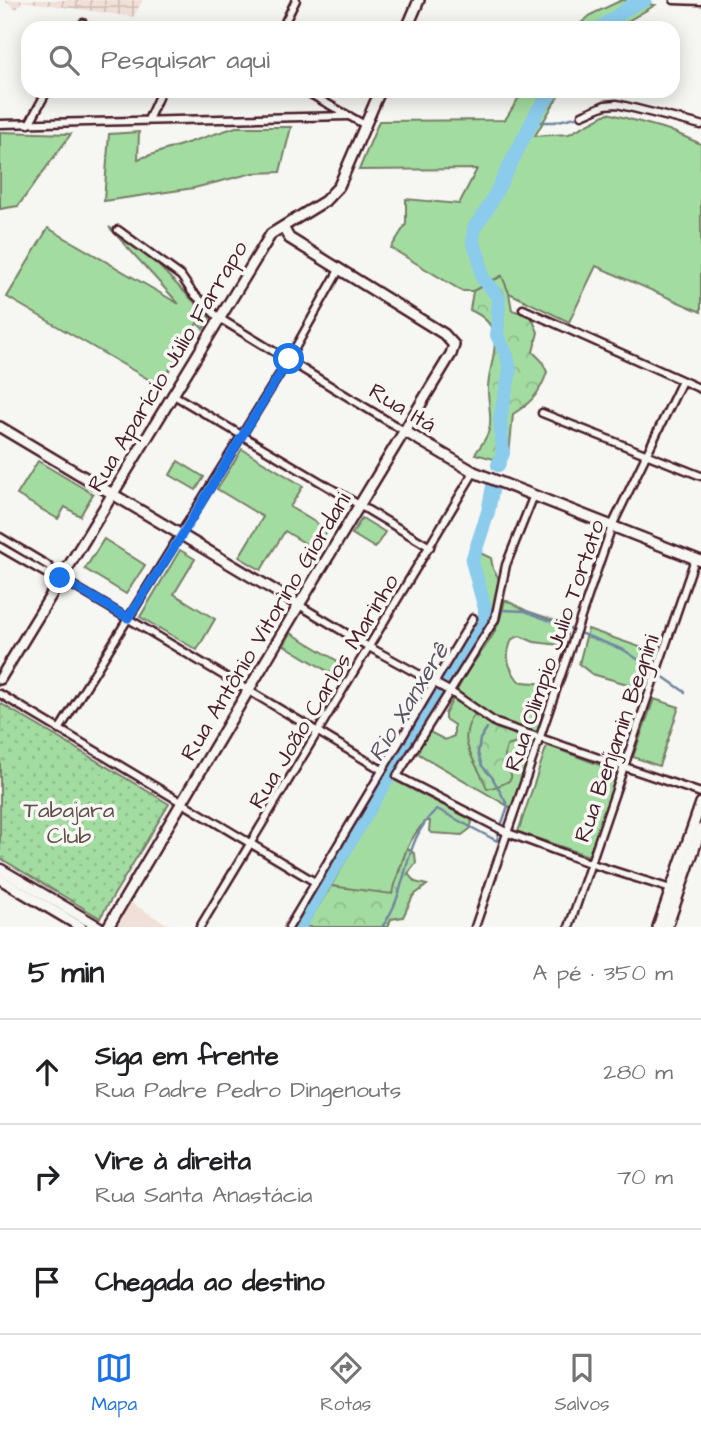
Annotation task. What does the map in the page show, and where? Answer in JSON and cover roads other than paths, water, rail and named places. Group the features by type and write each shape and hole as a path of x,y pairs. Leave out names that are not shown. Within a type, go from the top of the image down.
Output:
{"street":[{"path":"286,21 296,0"},
{"path":"410,21 419,0"},
{"path":"675,0 701,1"},
{"path":"29,124 43,98"},
{"path":"148,120 159,98"},
{"path":"317,98 365,125"},
{"name":"Rua Aparício Júlio Farrapo","path":"0,679 271,234 325,201 340,186 377,98"},
{"path":"582,115 605,105 617,104 701,125"},
{"path":"0,124 349,116"},
{"path":"59,730 182,535 289,359 339,270 289,237 283,227"},
{"name":"Rua Itá","path":"118,230 181,276 192,292 219,318 474,472 698,560"},
{"name":"Rua Antônio Vitorino Giordani","path":"108,927 451,354 454,345 444,334 339,270"},
{"path":"523,309 701,389"},
{"name":"Rua Olimpio Julio Tortato","path":"475,927 612,526 682,381"},
{"path":"172,394 430,547"},
{"path":"542,413 701,476"},
{"path":"0,427 369,647 442,687 496,723 624,769 701,793"},
{"name":"Rua João Carlos Marinho","path":"200,927 474,472"},
{"path":"289,927 382,770 495,619 506,565 534,495"},
{"path":"0,537 47,565 60,578"},
{"path":"0,547 45,573 60,578 382,770"},
{"path":"19,558 24,551"},
{"name":"Rua Benjamin Begnini","path":"569,927 698,560"},
{"path":"473,618 416,743 397,776 508,833 592,864 675,890"},
{"path":"0,694 315,882"},
{"path":"667,927 667,915 675,890 697,834 701,803"},
{"path":"0,869 23,888 62,911 99,927"},
{"path":"0,879 23,888"},
{"path":"62,911 80,927"},
{"path":"658,927 667,915"}],"waterway":[{"name":"Rio Xanxerê","path":"610,21 645,0"},
{"name":"Rio Xanxerê","path":"498,465 503,453 500,419 510,371 507,356 497,335 499,298 482,277 479,256 473,243 474,228 488,208 538,110 547,98"},
{"path":"633,111 643,114"},
{"path":"532,122 554,122 580,116"},
{"name":"Rio Xanxerê","path":"299,927 485,619 485,609 472,561 488,512 493,486"},
{"name":"Rio Xanxerê","path":"485,609 491,609"},
{"path":"503,610 525,611 571,629"},
{"path":"582,634 624,650 652,669"},
{"path":"662,676 685,692"},
{"path":"487,728 480,739 478,753 482,766 492,777 508,806 502,823"},
{"path":"382,927 391,913 417,836 437,809 497,841 498,835"}],"park label":[{"name":"Tabajara Club","path":"69,822"}]}
